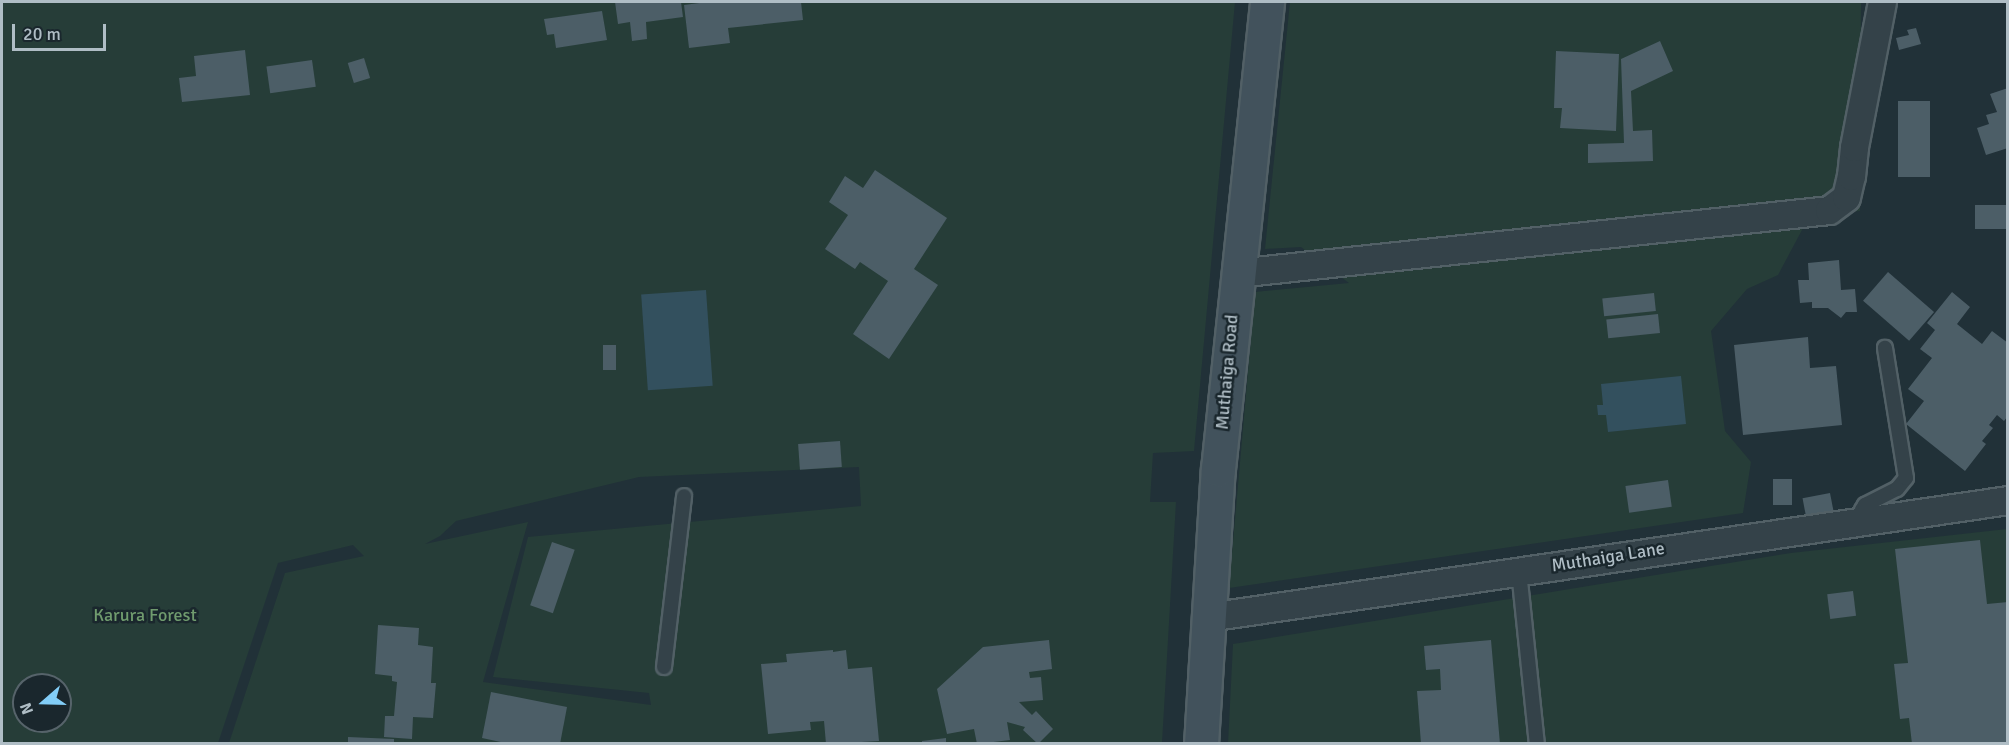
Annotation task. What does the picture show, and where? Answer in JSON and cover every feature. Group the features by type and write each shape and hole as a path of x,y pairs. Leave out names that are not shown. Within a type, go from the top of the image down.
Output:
{"main road":[{"name":"Muthaiga Road","path":"1201,744 1208,617 1236,273 1267,2"}],"street":[{"path":"1236,273 1829,210 1846,197 1882,2"},
{"name":"Muthaiga Lane","path":"1208,617 2007,500"}],"lane":[{"path":"1862,520 1862,510 1865,505 1897,489 1906,478 1885,348"},
{"path":"664,667 684,496"},
{"path":"1520,571 1537,744"}],"green space":[{"name":"Karura Forest","path":"2,2 1235,2 1194,451 1153,453 1150,502 1176,502 1162,743 229,743 285,573 364,556 353,545 278,563 218,743 2,743","holes":["859,467 861,506 528,537 493,677 649,693 651,705 483,682 528,522 425,544 440,536 456,521 639,477"]},
{"path":"1290,2 1861,2 1860,211 1810,215 1778,275 1747,289 1711,331 1725,431 1751,462 1743,513 1229,588 1255,292 1349,283 1301,247 1265,249"},
{"path":"2007,529 2007,743 1228,744 1233,644 1791,553"}],"water":[{"path":"706,290 713,386 648,390 641,295"},
{"path":"1681,376 1686,424 1608,432 1606,415 1598,415 1597,405 1603,405 1601,384"}],"building":[{"path":"615,2 681,2 683,17 646,22 647,39 632,41 630,22 618,24"},
{"path":"707,2 801,2 803,20 728,28 730,43 689,48 684,5"},
{"path":"602,11 607,40 556,48 554,34 547,35 544,19"},
{"path":"1916,28 1921,44 1899,50 1896,38 1909,35 1907,30"},
{"path":"1660,41 1673,71 1631,91 1633,131 1652,130 1653,161 1588,163 1588,144 1624,143 1621,59"},
{"path":"245,50 250,95 182,102 179,78 196,76 194,56"},
{"path":"1556,51 1619,54 1616,131 1560,128 1562,108 1554,108"},
{"path":"364,58 370,78 354,83 348,63"},
{"path":"312,60 316,87 270,93 266,66"},
{"path":"2008,88 2008,148 1986,155 1977,128 1989,124 1986,115 1997,112 1990,94"},
{"path":"1898,101 1930,101 1930,177 1898,177"},
{"path":"875,170 947,218 914,269 938,285 889,359 853,334 888,281 860,262 855,269 825,249 848,215 829,202 845,176 863,188"},
{"path":"1975,205 2008,205 2008,229 1975,229"},
{"path":"1839,260 1841,290 1855,289 1857,312 1846,312 1841,318 1828,308 1812,308 1812,302 1800,303 1798,280 1809,280 1808,263"},
{"path":"1888,272 1934,312 1909,341 1863,301"},
{"path":"1952,292 1970,307 1957,324 1982,344 1992,331 2008,343 2008,416 2004,421 1997,415 1989,425 1993,428 1982,441 1986,444 1965,471 1906,424 1924,401 1908,389 1932,358 1920,349 1935,330 1927,323"},
{"path":"1654,293 1656,311 1604,316 1602,298"},
{"path":"1658,314 1660,333 1608,338 1606,319"},
{"path":"1808,337 1810,368 1836,366 1842,425 1743,435 1734,345"},
{"path":"603,345 616,345 616,370 603,370"},
{"path":"840,441 842,467 800,470 798,444"},
{"path":"1773,479 1792,479 1792,505 1773,505"},
{"path":"1668,480 1672,507 1629,513 1625,486"},
{"path":"1830,493 1834,514 1807,519 1803,498"},
{"path":"1980,540 1987,604 2008,602 2008,744 1912,744 1909,718 1900,719 1894,664 1908,663 1895,549"},
{"path":"552,542 575,550 553,613 530,605"},
{"path":"1853,591 1856,616 1830,619 1827,594"},
{"path":"378,625 419,628 418,645 433,647 431,683 436,683 433,718 413,717 412,739 384,737 385,716 394,716 397,682 392,681 392,676 375,674"},
{"path":"1049,640 1052,669 1029,672 1030,678 1041,677 1043,700 1019,702 1032,715 1036,711 1053,729 1038,744 1023,730 1025,727 1007,722 1010,740 977,744 974,729 947,734 937,689 983,647"},
{"path":"1491,640 1500,744 1421,744 1417,691 1441,690 1440,669 1426,670 1424,646"},
{"path":"833,650 833,652 846,650 848,669 872,667 879,741 826,744 824,721 810,722 811,730 768,734 761,664 787,662 786,654"},
{"path":"491,692 567,707 560,744 510,744 482,738"},
{"path":"348,737 394,739 394,744 348,744"},
{"path":"946,738 946,744 922,744 922,741"}]}
